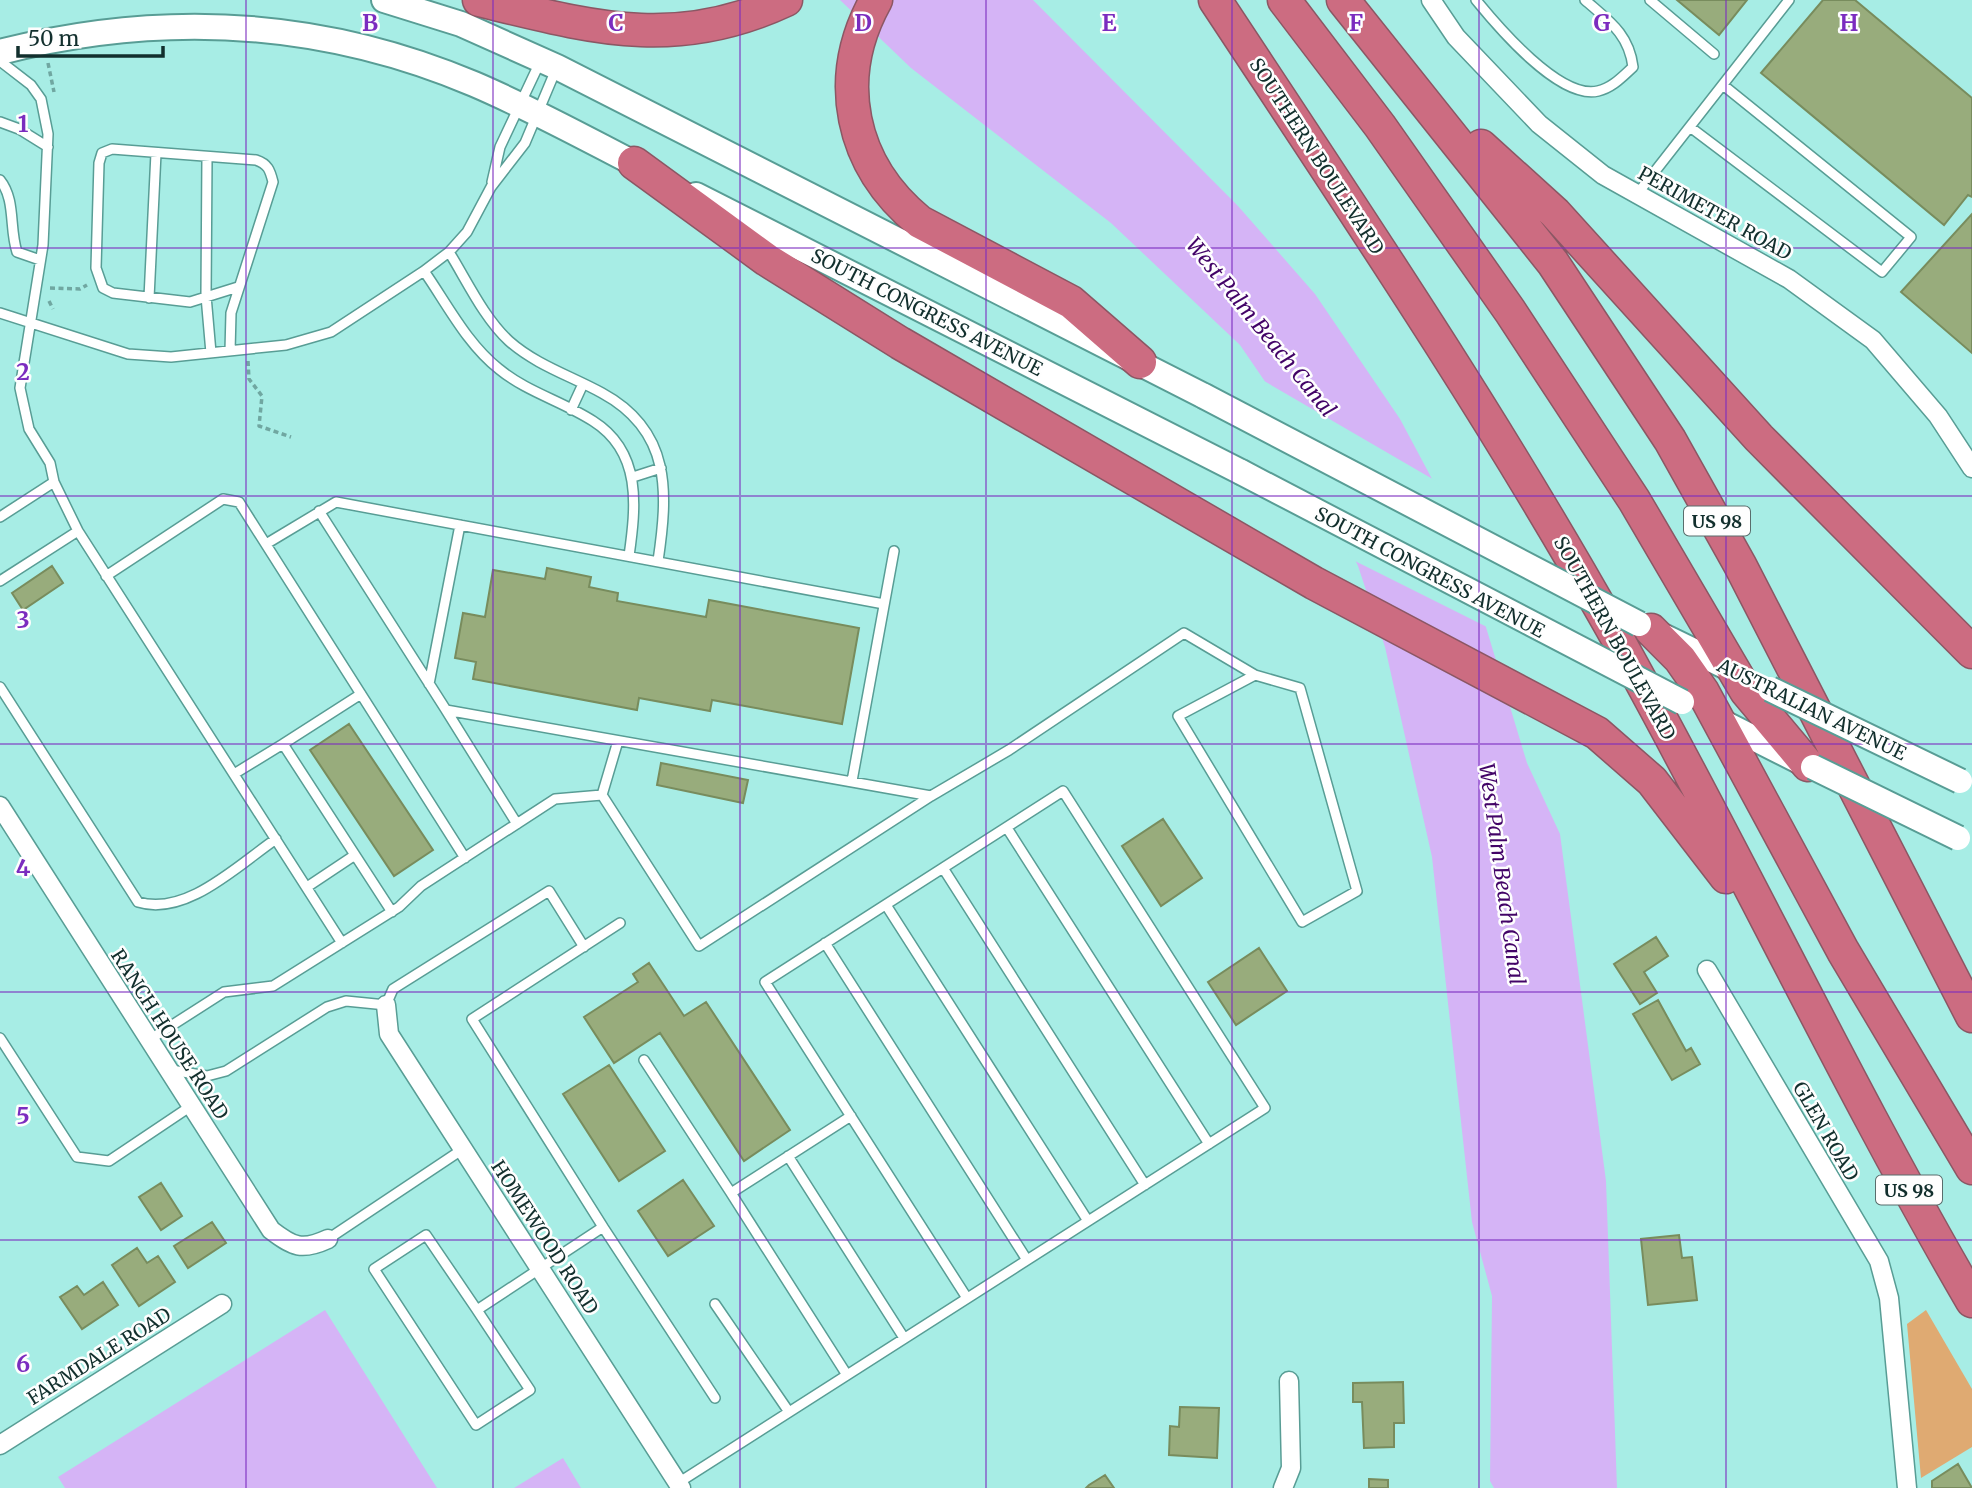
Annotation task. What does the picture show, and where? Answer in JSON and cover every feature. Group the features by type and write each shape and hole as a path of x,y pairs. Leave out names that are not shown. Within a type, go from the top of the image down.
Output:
{"highway":[{"path":"479,0 594,26 672,32 726,21 786,0"},
{"path":"876,0 862,29 850,80 859,132 873,167 905,209 939,234 1071,302 1140,362"},
{"path":"1193,0 1252,56"},
{"name":"SOUTHERN BOULEVARD","path":"1215,0 1455,369 1564,547 1676,747 1777,944 1972,1301"},
{"path":"1284,0 1380,126 1551,371 1634,500 1732,670 1768,720 1811,766"},
{"name":"US 98","path":"1343,0 1553,263 1670,440 1740,565 1972,1016"},
{"path":"1396,67 1555,213 1759,438 1972,652"},
{"path":"634,163 767,260 900,343 1337,595 1597,733 1639,767 1677,811 1777,944"},
{"path":"1645,627 1692,675 1843,951 1972,1168"}],"main road":[{"path":"384,0 461,24 549,63 1140,362 1645,627"},
{"name":"SOUTH CONGRESS AVENUE","path":"0,52 85,33 131,27 201,26 272,30 341,41 410,60 529,109 1811,766"},
{"name":"AUSTRALIAN AVENUE","path":"1645,627 1966,784"},
{"path":"1811,766 1972,846"}],"street":[{"name":"PERIMETER ROAD","path":"1431,0 1456,37 1539,124 1603,175 1789,279 1873,340 1938,416 1972,468"},
{"name":"RANCH HOUSE ROAD","path":"0,806 271,1230 289,1244 310,1247 328,1239"},
{"name":"GLEN ROAD","path":"1707,970 1879,1261 1889,1298 1907,1488"},
{"name":"HOMEWOOD ROAD","path":"386,1004 389,1034 680,1485"},
{"name":"FARMDALE ROAD","path":"0,1445 222,1304"},
{"path":"1283,1488 1291,1468 1289,1381"}],"lane":[{"path":"1476,0 1507,37 1567,86 1596,92 1616,82 1633,67 1630,47 1620,30 1585,0"},
{"path":"1650,0 1714,54"},
{"path":"1638,193 1789,0"},
{"path":"0,61 31,85 41,99 48,147 40,260 20,388 29,429 50,463 54,482 78,531 342,943"},
{"path":"0,313 29,320 128,354 171,357 286,345 331,332 449,253 476,219 491,187 500,147 529,109 549,63"},
{"path":"491,187 525,143 529,109 549,63"},
{"path":"1690,127 1882,272 1911,237 1723,85"},
{"path":"0,122 19,129 48,147"},
{"path":"230,351 229,325 273,182 264,163 112,149 102,153 99,163 97,279 103,288 113,293 190,302 239,287"},
{"path":"149,298 156,153"},
{"path":"207,157 206,296 211,353"},
{"path":"0,180 11,202 10,221 18,252 40,260"},
{"path":"449,253 507,339 527,355 626,409 642,427 661,468 666,491 658,561"},
{"path":"424,271 479,352 523,387 593,421 612,437 624,454 633,477 636,509 629,556"},
{"path":"571,410 583,384"},
{"path":"633,477 661,468"},
{"path":"0,517 54,482"},
{"path":"106,576 223,499 239,502 465,858"},
{"path":"266,544 336,502 884,604"},
{"path":"319,511 517,824"},
{"path":"429,684 460,525"},
{"path":"0,581 78,531"},
{"path":"852,781 894,551"},
{"path":"618,741 602,796 699,946 931,796 1009,750 1184,633 1255,675 1300,688 1357,891 1302,922 1178,716 1255,675"},
{"path":"0,687 138,902 152,906 192,897 276,839"},
{"path":"234,774 361,694"},
{"path":"446,710 931,796"},
{"path":"283,744 392,912"},
{"path":"680,1485 789,1412 1265,1108 1063,791 765,982 967,1298"},
{"path":"149,1040 224,992 274,986 392,912 421,886 555,799 602,796"},
{"path":"1007,828 1209,1144"},
{"path":"307,887 355,855"},
{"path":"943,868 1145,1185"},
{"path":"168,1070 207,1076 226,1071 327,1007 346,1001 386,1004 393,989 549,891 584,947"},
{"path":"886,905 1088,1221"},
{"path":"620,923 472,1019 715,1398"},
{"path":"825,943 1027,1260"},
{"path":"0,1038 78,1157 109,1161 191,1106"},
{"path":"644,1060 847,1375"},
{"path":"731,1193 851,1116"},
{"path":"328,1239 463,1149"},
{"path":"788,1156 904,1338"},
{"path":"477,1310 603,1227"},
{"path":"426,1235 477,1310 530,1390 476,1425 374,1269 426,1235"},
{"path":"715,1304 789,1412"}],"path":[{"path":"48,288 80,289 97,279"},
{"path":"247,349 249,379 262,396 259,426 291,437"}],"shaded area":[{"path":"1926,1310 1972,1389 1972,1447 1921,1478 1907,1324"}],"water":[{"name":"West Palm Beach Canal","path":"840,0 1033,0 1238,206 1315,294 1400,419 1431,477 1466,561 1527,763 1560,834 1606,1181 1617,1488 1494,1488 1490,1481 1492,1296 1472,1222 1432,857 1385,647 1358,566 1288,415 1240,345 1111,223 911,68"},
{"path":"325,1310 437,1488 65,1488 58,1477"},
{"path":"563,1458 581,1488 514,1488"}],"pier":[{"path":"1259,378 1436,481 1469,559 1489,628 1351,559 1285,416"}],"building":[{"path":"1677,0 1747,0 1719,35"},
{"path":"1823,0 1855,0 1972,98 1972,197 1968,195 1944,225 1761,73"},
{"path":"1972,214 1972,353 1901,292"},
{"path":"52,566 63,583 23,610 12,593"},
{"path":"547,568 591,577 589,587 618,593 617,601 706,617 709,600 859,628 842,724 712,700 710,711 639,698 637,710 473,679 476,662 455,658 463,613 485,617 493,570 545,579"},
{"path":"349,724 433,850 394,876 310,750"},
{"path":"661,763 748,780 743,803 657,785"},
{"path":"1163,819 1202,878 1161,906 1122,846"},
{"path":"1656,937 1668,956 1644,972 1657,993 1640,1004 1614,964"},
{"path":"1259,948 1287,991 1236,1025 1208,982"},
{"path":"649,963 684,1016 706,1002 790,1130 744,1161 660,1033 614,1063 584,1017 638,982 633,974"},
{"path":"1658,1000 1686,1051 1691,1048 1700,1064 1672,1080 1633,1014"},
{"path":"609,1065 665,1151 619,1181 563,1094"},
{"path":"683,1180 714,1226 668,1256 638,1211"},
{"path":"161,1183 182,1216 161,1230 139,1197"},
{"path":"212,1222 226,1243 188,1268 174,1246"},
{"path":"1679,1235 1682,1258 1692,1257 1697,1300 1648,1305 1641,1239"},
{"path":"137,1248 147,1263 158,1256 175,1282 139,1306 112,1265"},
{"path":"103,1282 118,1305 82,1329 60,1297 77,1286 84,1295"},
{"path":"1403,1382 1404,1423 1394,1423 1394,1447 1364,1448 1362,1402 1353,1402 1353,1383"},
{"path":"1180,1407 1219,1408 1217,1458 1169,1455 1170,1426 1179,1427"},
{"path":"1958,1464 1972,1488 1932,1488 1932,1481"},
{"path":"1105,1475 1114,1488 1086,1488 1089,1485"},
{"path":"1369,1479 1388,1480 1388,1488 1369,1488"}]}
